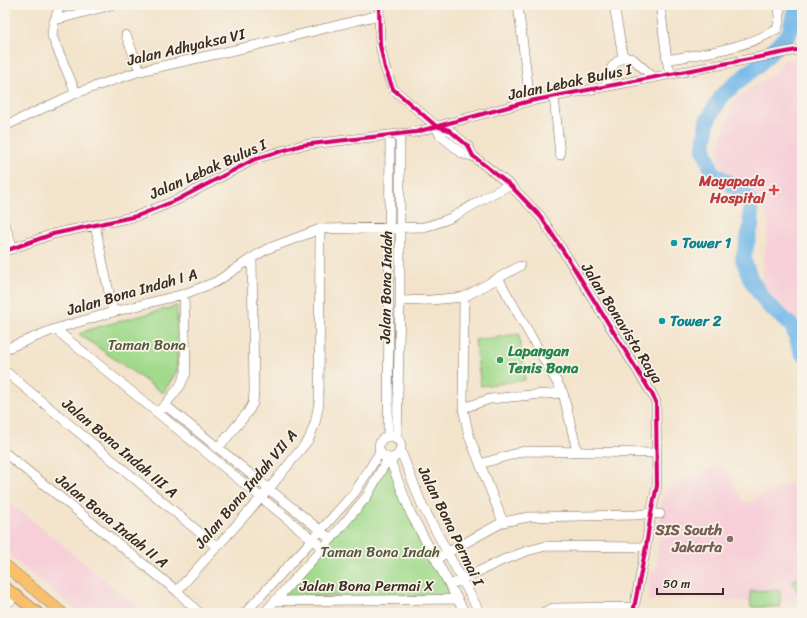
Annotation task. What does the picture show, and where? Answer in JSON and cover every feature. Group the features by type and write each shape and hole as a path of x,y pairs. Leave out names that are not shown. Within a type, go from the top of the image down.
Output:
{"main road":[{"path":"5,565 62,613"},
{"path":"5,587 38,613"}],"street":[{"path":"60,5 53,25 52,36 76,93"},
{"path":"55,20 112,5"},
{"name":"Jalan Bonavista Raya","path":"379,5 380,45 385,68 393,89 436,126 449,130 468,146 473,156 510,185 541,217 570,260 656,402 656,513 646,547 633,610"},
{"path":"518,5 530,101"},
{"path":"614,5 623,57"},
{"path":"660,5 670,74"},
{"path":"667,60 727,49 767,36 777,30 780,18 779,5"},
{"name":"Jalan Adhyaksa VI","path":"5,126 76,93 140,71 257,45 379,15"},
{"path":"126,35 140,71"},
{"path":"727,49 731,63"},
{"name":"Jalan Lebak Bulus I","path":"9,250 53,234 137,216 177,200 255,159 302,145 416,132 530,101 799,50"},
{"path":"606,86 609,71 616,62 623,57 633,59 653,77"},
{"path":"554,96 560,155"},
{"name":"Jalan Bona Indah","path":"397,440 401,228 400,134"},
{"name":"Jalan Bona Indah","path":"388,437 390,136"},
{"name":"Jalan Bona Indah I A","path":"5,349 56,329 113,312 184,294 216,282 267,249 320,229 401,228 424,227 438,224 510,185"},
{"path":"5,225 9,250"},
{"path":"96,225 113,312"},
{"name":"Jalan Bona Indah VII A","path":"177,591 269,489 308,438 315,423 319,403 320,229"},
{"path":"218,448 248,412 252,403 254,391 252,258"},
{"path":"400,301 464,297 520,266"},
{"path":"498,278 563,393 577,451"},
{"path":"158,412 180,386 186,373 184,294"},
{"path":"464,297 463,408 469,436 503,522"},
{"path":"56,329 323,548"},
{"name":"Jalan Bona Indah III A","path":"5,371 217,547"},
{"path":"463,408 490,399 563,393"},
{"path":"164,404 331,539"},
{"path":"245,613 355,492 380,452 379,444 384,438 388,437 397,440 400,444 400,449 397,455 389,458 367,496 331,539 264,613"},
{"name":"Jalan Bona Permai I","path":"400,449 422,505 480,613"},
{"path":"480,464 524,451 657,453"},
{"path":"380,452 382,455 389,458"},
{"name":"Jalan Bona Indah II A","path":"5,453 177,591 199,613"},
{"name":"Jalan Bona Permai I","path":"389,458 411,514 465,613"},
{"path":"436,559 503,522 528,517 637,515 656,513"},
{"path":"450,585 503,560 546,546 646,547"},
{"path":"5,605 16,596"},
{"name":"Jalan Bona Permai X","path":"275,601 458,599"},
{"path":"542,613 553,611 633,610"}],"shaded area":[{"name":"Mayapada Hospital","path":"802,57 802,331 772,303 766,293 762,276 769,224 763,209 753,196 725,174 719,162 719,146 733,104 746,91 781,69 782,61"},
{"name":"SIS South Jakarta","path":"717,466 724,468 744,502 748,502 786,484 789,483 792,485 802,503 802,605 794,602 649,600 649,578 657,565 660,514 664,491 671,486"},
{"path":"5,498 145,613 80,613 5,552"}],"green space":[{"name":"Taman Bona","path":"177,306 177,371 163,393 79,334 91,329"},
{"name":"Lapangan Tenis Bona","path":"519,334 525,380 481,386 475,340"},
{"name":"Taman Bona Indah","path":"388,463 453,596 283,597"},
{"path":"802,576 802,600 792,581"},
{"path":"780,590 780,607 751,607 750,591"}],"waterway":[{"path":"796,5 789,34 757,66 723,94 707,121 704,149 713,173 742,192 750,202 751,226 743,259 751,280 767,304 792,326 802,353"}],"cycle path":[{"path":"379,5 380,45 385,68 393,89 436,126 449,130 468,146 473,156 510,185 541,217 656,402 657,486 633,613"},
{"path":"5,251 53,234 137,216 177,200 255,159 302,145 416,132 530,101 802,49"}],"place":[{"name":"Mayapada Hospital","path":"774,190"},
{"name":"Tower 1","path":"674,243"},
{"name":"Tower 2","path":"662,321"},
{"name":"Lapangan Tenis Bona","path":"500,360"},
{"name":"SIS South Jakarta","path":"730,539"}]}
